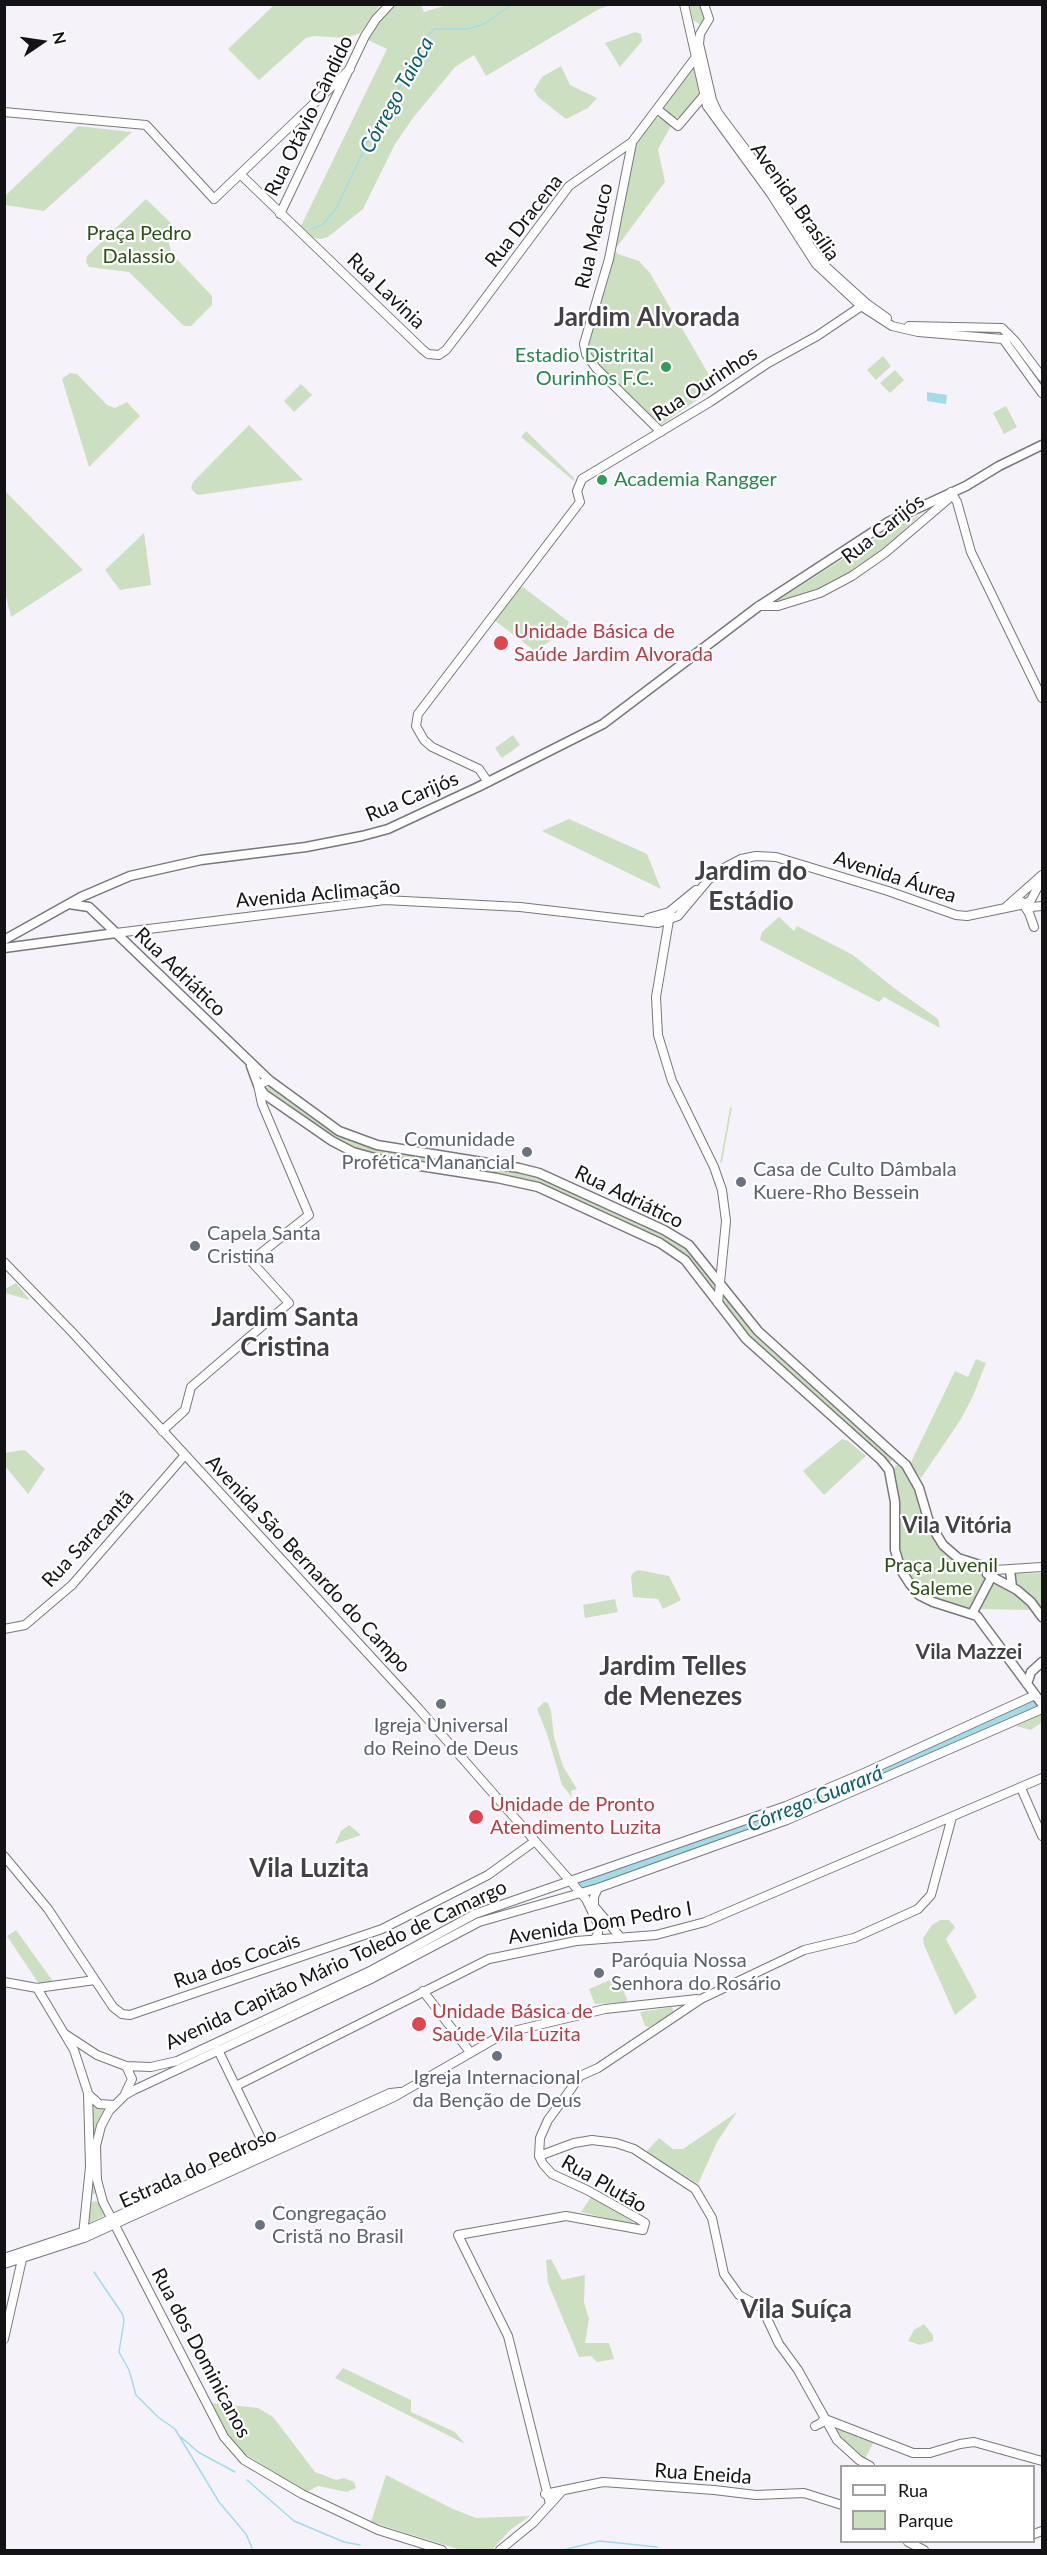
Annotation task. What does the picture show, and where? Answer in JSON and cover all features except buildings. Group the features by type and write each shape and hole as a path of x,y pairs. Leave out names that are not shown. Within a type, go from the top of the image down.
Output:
{"main road":[{"name":"Rua Carijós","path":"4,940 96,890 130,876 184,864 362,836 388,829 488,782 603,724 759,606 888,522 952,493 988,468 999,466 1042,445"},
{"path":"69,904 89,907 90,899 96,890"},
{"name":"Rua Adriático","path":"89,907 261,1072 264,1094 332,1141 353,1152 382,1160 520,1182 538,1187 675,1252 691,1267 754,1347 889,1470"},
{"path":"23,930 24,938 29,946"},
{"name":"Avenida Aclimação","path":"4,948 116,933"},
{"name":"Rua Adriático","path":"248,1060 263,1083 329,1124 358,1139 394,1148 519,1168 551,1178 672,1234 689,1245 748,1321 910,1471 919,1488 926,1515 938,1539 950,1552 993,1573 1027,1598 1042,1617"},
{"path":"754,1347 764,1347 767,1340"},
{"path":"772,1365 773,1358 780,1352"},
{"path":"899,1459 892,1464 889,1470 894,1491 894,1539 898,1562 905,1578 919,1595 981,1619 1040,1699"},
{"path":"1010,1570 1012,1587"},
{"path":"972,1614 993,1573"},
{"path":"1027,1684 1031,1672 1042,1662"}],"street":[{"name":"Avenida Brasília","path":"704,4 709,19 699,42 712,116 771,194 806,253 884,321 900,329 1003,339 1042,393"},
{"name":"Avenida Brasília","path":"685,6 696,57 707,93"},
{"name":"Rua Otávio Cândido","path":"280,214 365,36 387,7"},
{"path":"687,19 695,27 704,27"},
{"name":"Rua Dracena","path":"431,355 439,355 446,350 572,183 632,142 696,57"},
{"path":"4,112 146,125 214,199 350,69"},
{"path":"657,109 678,126 707,93"},
{"name":"Rua Macuco","path":"632,142 609,259 586,332 585,350 596,368 661,432"},
{"name":"Rua Macuco","path":"606,161 627,160"},
{"name":"Rua Lavinia","path":"240,174 431,355"},
{"name":"Avenida Brasília","path":"863,304 897,323 913,327 1002,328 1015,340 1042,377"},
{"name":"Rua Ourinhos","path":"488,782 479,769 432,747 424,740 416,726 418,714 580,502 577,491 582,479 661,432 863,304"},
{"path":"952,493 970,552 1042,698"},
{"name":"Rua Carijós","path":"759,606 778,606 820,593 852,576 885,553 952,493"},
{"name":"Avenida Áurea","path":"669,916 684,910 710,879 722,869 741,859 767,856 789,859 956,915 974,915 1025,904 1030,907 1042,906"},
{"path":"1025,904 1039,894 1042,877"},
{"name":"Avenida Áurea","path":"1006,907 1042,877"},
{"path":"1028,888 1039,894"},
{"path":"1020,895 1034,927"},
{"name":"Avenida Aclimação","path":"116,933 385,900 520,907 635,919 669,916"},
{"path":"669,916 656,997 658,1035 672,1081 714,1167 722,1190 726,1221 722,1286 718,1303"},
{"path":"263,1083 266,1112"},
{"path":"162,1431 185,1410 191,1387 289,1303 251,1261 309,1215 266,1112 264,1094"},
{"name":"Avenida São Bernardo do Campo","path":"4,1262 423,1713 581,1893 597,1920 598,1933 595,1939"},
{"name":"Rua Saracantã","path":"4,1629 25,1625 72,1586 184,1455"},
{"path":"993,1573 1042,1567"},
{"name":"Avenida Capitão Mário Toledo de Camargo","path":"65,2034 97,2055 126,2066 158,2066 181,2059 372,1970 466,1918 499,1904 786,1806 1040,1699"},
{"name":"Avenida Capitão Mário Toledo de Camargo","path":"114,2105 125,2095 369,1980 479,1922 598,1888 787,1820 1042,1709"},
{"name":"Avenida Dom Pedro I","path":"236,2086 423,1991 499,1956 595,1939 669,1932 711,1920 1042,1778"},
{"path":"1021,1788 1042,1836"},
{"path":"701,1998 804,1950 854,1938 918,1909 932,1892 952,1817"},
{"name":"Rua dos Cocais","path":"4,1856 48,1909 117,2010 126,2015 135,2014 382,1929 488,1875 535,1841"},
{"path":"549,1888 558,1867"},
{"path":"598,1888 594,1897 594,1906 621,1938"},
{"path":"536,1905 535,1897 540,1891"},
{"path":"4,1982 37,1988 95,1980"},
{"path":"37,1988 65,2034 81,2068 88,2093 90,2151 83,2235"},
{"path":"423,1991 470,2052"},
{"name":"Rua Plutão","path":"545,2494 508,2336 458,2235 537,2219 566,2216 640,2231 645,2227 645,2223 637,2218 545,2169 539,2156 540,2138 544,2128 580,2076 598,2068 701,1998"},
{"name":"Estrada do Pedroso","path":"4,2264 83,2235 268,2152 390,2093 400,2092 495,2037 522,2028 605,2009 701,1998"},
{"path":"218,2050 268,2152"},
{"path":"81,2068 86,2058 97,2055"},
{"path":"125,2095 132,2079 126,2066"},
{"path":"88,2093 99,2104 114,2105"},
{"name":"Rua dos Dominicanos","path":"114,2105 104,2121 97,2140 96,2174 103,2202 220,2431 237,2454 253,2466 303,2494 387,2534 442,2550"},
{"path":"539,2156 583,2141 616,2143 634,2149 695,2189 712,2218 724,2274 739,2295 762,2308 772,2330 798,2370 837,2440 859,2460 868,2465"},
{"path":"86,2200 94,2199 103,2202"},
{"path":"4,2339 23,2256"},
{"name":"Estrada do Pedroso","path":"4,2258 23,2256"},
{"path":"815,2426 824,2419"},
{"path":"824,2419 913,2453 930,2453 974,2442 1042,2461"},
{"name":"Rua Eneida","path":"545,2494 599,2482 756,2495 804,2493 840,2504"},
{"path":"500,2550 525,2530 563,2490"},
{"path":"545,2494 549,2498 550,2505"}],"green space":[{"path":"450,4 612,5 599,9 486,76 474,55 455,67 395,144 363,209 328,237 314,238 301,226 387,49 366,39 374,26 394,5 421,5 424,12"},
{"path":"274,5 380,5 360,33 347,38 314,36 306,38 259,80 228,49"},
{"path":"690,5 702,5 707,19 701,25 693,20"},
{"path":"635,32 641,34 642,41 620,67 605,43"},
{"path":"694,64 701,91 681,117 673,118 663,110 663,105"},
{"path":"561,66 570,85 597,98 588,108 566,119 538,97 534,90 542,77"},
{"path":"660,117 671,126 658,149 665,182 617,247 615,246 634,148 653,120"},
{"path":"78,126 132,132 44,211 5,205 5,196"},
{"name":"Praça Pedro Dalassio","path":"146,199 176,228 168,240 172,254 212,296 212,305 191,326 184,326 129,272 89,267 86,262 87,256"},
{"path":"614,249 618,254 639,261 650,273 716,387 661,425 597,363 589,350 588,338 610,274"},
{"path":"883,356 891,366 876,380 867,370"},
{"path":"895,370 904,380 890,393 880,383"},
{"path":"70,373 77,374 107,405 115,408 127,402 140,416 89,467 62,379"},
{"path":"301,384 312,395 294,412 284,401"},
{"path":"1006,406 1017,427 1004,434 993,413"},
{"path":"249,425 303,480 198,495 195,493 191,488 193,482"},
{"path":"526,431 574,478 574,481 521,437"},
{"path":"5,491 83,570 11,617 5,592"},
{"path":"920,515 882,551 849,573 816,591 772,604 887,531"},
{"path":"144,533 151,585 120,590 105,570"},
{"path":"523,587 569,622 564,632 535,651 494,620 518,588"},
{"path":"513,735 520,745 502,758 495,748"},
{"path":"569,819 647,854 661,889 542,831"},
{"path":"779,917 794,931 797,926 853,955 938,1019 940,1028 884,997 879,1002 760,940 762,932"},
{"path":"270,1085 338,1133 527,1172 637,1220 687,1248 746,1323 894,1458 888,1464 748,1337 693,1265 548,1188 408,1162 354,1149 334,1139 287,1103 271,1095 266,1089"},
{"path":"732,1107 722,1162 720,1163 730,1108"},
{"path":"16,1283 30,1300 5,1293 5,1289"},
{"path":"976,1359 986,1363 973,1396 961,1419 921,1478 910,1464 955,1371 968,1377"},
{"path":"842,1439 848,1441 866,1456 824,1495 803,1471"},
{"path":"22,1450 45,1469 28,1494 5,1466 5,1453"},
{"name":"Praça Juvenil Saleme","path":"901,1464 915,1488 923,1516 935,1541 956,1561 986,1576 970,1610 930,1597 912,1582 904,1569 899,1549 898,1502 893,1471 896,1465"},
{"path":"639,1570 669,1576 681,1600 663,1609 658,1599 633,1597 631,1576"},
{"path":"1042,1573 1042,1609 1017,1585 1015,1574"},
{"path":"992,1579 1012,1590 1033,1610 978,1609"},
{"path":"615,1599 618,1612 585,1618 583,1605"},
{"path":"544,1702 548,1703 551,1711 554,1737 563,1766 577,1789 571,1791 572,1797 562,1785 537,1709"},
{"path":"1042,1714 1042,1722 1031,1730 1016,1726"},
{"path":"349,1825 361,1835 335,1844 341,1831"},
{"path":"940,1920 949,1920 955,1927 946,1939 977,1997 955,2015 924,1945 923,1938 932,1925"},
{"path":"16,1930 55,1984 39,1984 7,1936"},
{"path":"617,1977 627,1999 626,2002 595,2004 589,1989"},
{"path":"672,2007 674,2012 649,2027 645,2026 640,2012"},
{"path":"91,2104 105,2109 95,2134 93,2174 97,2193 91,2195"},
{"path":"737,2112 717,2142 698,2184 646,2152 659,2138 673,2149 683,2149"},
{"path":"591,2197 634,2220 633,2222 630,2224 581,2212"},
{"path":"95,2201 100,2203 105,2215 89,2223 86,2222 90,2203"},
{"path":"551,2259 562,2280 585,2275 584,2302 589,2319 585,2343 609,2343 614,2359 597,2362 591,2356 579,2357 548,2283 546,2260"},
{"path":"924,2324 933,2335 933,2341 920,2345 908,2341 914,2330"},
{"path":"343,2368 411,2400 411,2412 455,2432 465,2444 335,2378"},
{"path":"211,2403 258,2408 273,2417 315,2472 336,2480 344,2478 354,2482 356,2488 347,2492 318,2486 308,2491 304,2490 240,2451 230,2439"},
{"path":"840,2428 874,2442 864,2460 841,2438 836,2431"},
{"path":"386,2475 476,2518 530,2516 510,2530 493,2549 461,2550 371,2522"}],"water":[{"path":"927,392 947,395 946,404 927,401"}],"waterway":[{"name":"Córrego Taioca","path":"312,229 322,225 336,209 373,131 400,87 406,68 423,41 434,29 468,29 484,24 513,4"},
{"name":"Córrego Guarará","path":"582,1885 798,1810 1042,1700"},
{"path":"94,2272 123,2315 119,2352 129,2370 136,2395 158,2417 175,2429 219,2502 246,2534 253,2550"},
{"path":"181,2437 198,2452 235,2472"},
{"path":"247,2480 294,2521 344,2542 360,2545"},
{"path":"563,2550 600,2541 657,2547"}],"place":[{"name":"Estadio Distrital Ourinhos F.C.","path":"666,367"},
{"name":"Academia Rangger","path":"602,480"},
{"name":"Unidade Básica de Saúde Jardim Alvorada","path":"501,643"},
{"name":"Comunidade Profética Manancial","path":"527,1152"},
{"name":"Casa de Culto Dâmbala Kuere-Rho Bessein","path":"741,1182"},
{"name":"Capela Santa Cristina","path":"195,1246"},
{"name":"Igreja Universal do Reino de Deus","path":"441,1704"},
{"name":"Unidade de Pronto Atendimento Luzita","path":"476,1817"},
{"name":"Paróquia Nossa Senhora do Rosário","path":"599,1973"},
{"name":"Unidade Básica de Saúde Vila Luzita","path":"419,2024"},
{"name":"Igreja Internacional da Benção de Deus","path":"497,2056"},
{"name":"Congregação Cristã no Brasil","path":"260,2225"}],"district":[{"name":"Jardim Alvorada","path":"647,318"},
{"name":"Jardim do Estádio","path":"751,887"},
{"name":"Jardim Santa Cristina","path":"285,1333"},
{"name":"Vila Vitória","path":"957,1526"},
{"name":"Vila Mazzei","path":"969,1652"},
{"name":"Jardim Telles de Menezes","path":"673,1682"},
{"name":"Vila Luzita","path":"309,1869"},
{"name":"Vila Suíça","path":"796,2310"}]}
